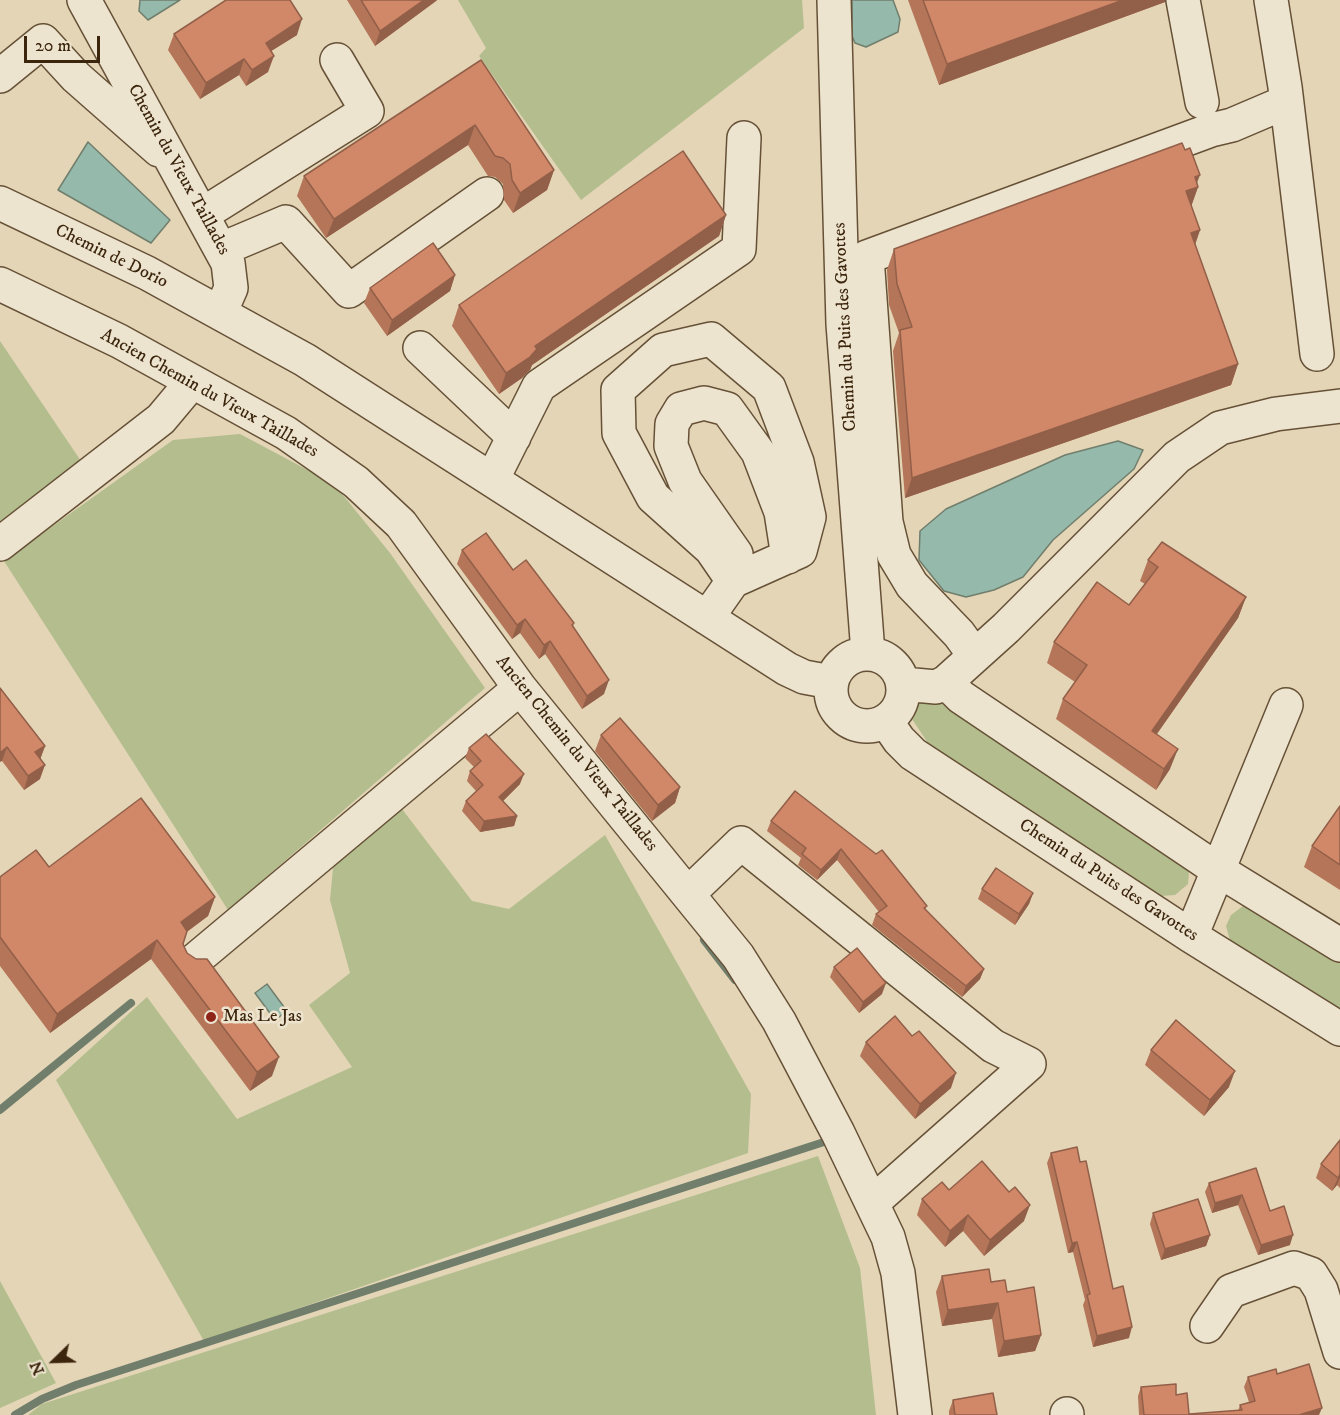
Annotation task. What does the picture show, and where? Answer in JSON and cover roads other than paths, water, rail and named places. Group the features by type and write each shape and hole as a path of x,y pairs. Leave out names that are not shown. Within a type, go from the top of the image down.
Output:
{"street":[{"name":"Chemin du Puits des Gavottes","path":"834,0 843,324 868,653"},
{"path":"1183,0 1202,102"},
{"path":"1270,0 1286,94 1317,354"},
{"name":"Chemin du Vieux Taillades","path":"89,2 228,263 231,288 220,313"},
{"path":"0,76 43,41 85,85 154,147 171,156"},
{"path":"203,214 367,111 337,60"},
{"path":"975,656 958,634 912,585 894,555 886,522 867,257 1232,124 1286,94"},
{"path":"492,480 539,386 739,249 744,138"},
{"path":"222,249 286,222 349,291 487,194"},
{"name":"Chemin de Dorio","path":"0,203 147,273 304,360 787,669 804,677 831,682"},
{"name":"Ancien Chemin du Vieux Taillades","path":"0,284 119,341 286,433 356,482 401,524 520,688 738,956 779,1021 888,1237 898,1273 915,1415"},
{"path":"707,618 741,578 800,551 809,517 797,462 769,388 711,339 663,350 618,390 619,433 653,497 741,578"},
{"path":"420,348 514,437"},
{"path":"0,544 161,419 192,382"},
{"path":"741,578 685,481 671,446 672,424 681,409 705,403 727,409 758,452 781,512 788,557"},
{"path":"903,684 927,687 946,682 1006,628 1177,457 1220,429 1276,414 1340,406"},
{"path":"868,653 891,662 899,672 903,684 900,705 886,721 865,726 845,719 833,703 831,682 841,664 858,654 868,653"},
{"path":"946,682 961,697 1218,870 1340,945"},
{"path":"195,960 520,688"},
{"path":"1191,936 1286,705"},
{"name":"Chemin du Puits des Gavottes","path":"886,721 899,740 913,754 1191,936 1340,1029"},
{"path":"689,893 741,843 993,1046 1029,1064 872,1203"},
{"path":"1207,1326 1231,1291 1294,1268 1311,1274 1321,1290 1340,1352"}],"waterway":[{"path":"704,940 735,980"},
{"path":"0,1110 131,1003"},
{"path":"15,1415 42,1399 76,1385 827,1141"}],"place":[{"name":"Mas Le Jas","path":"211,1017"}]}
